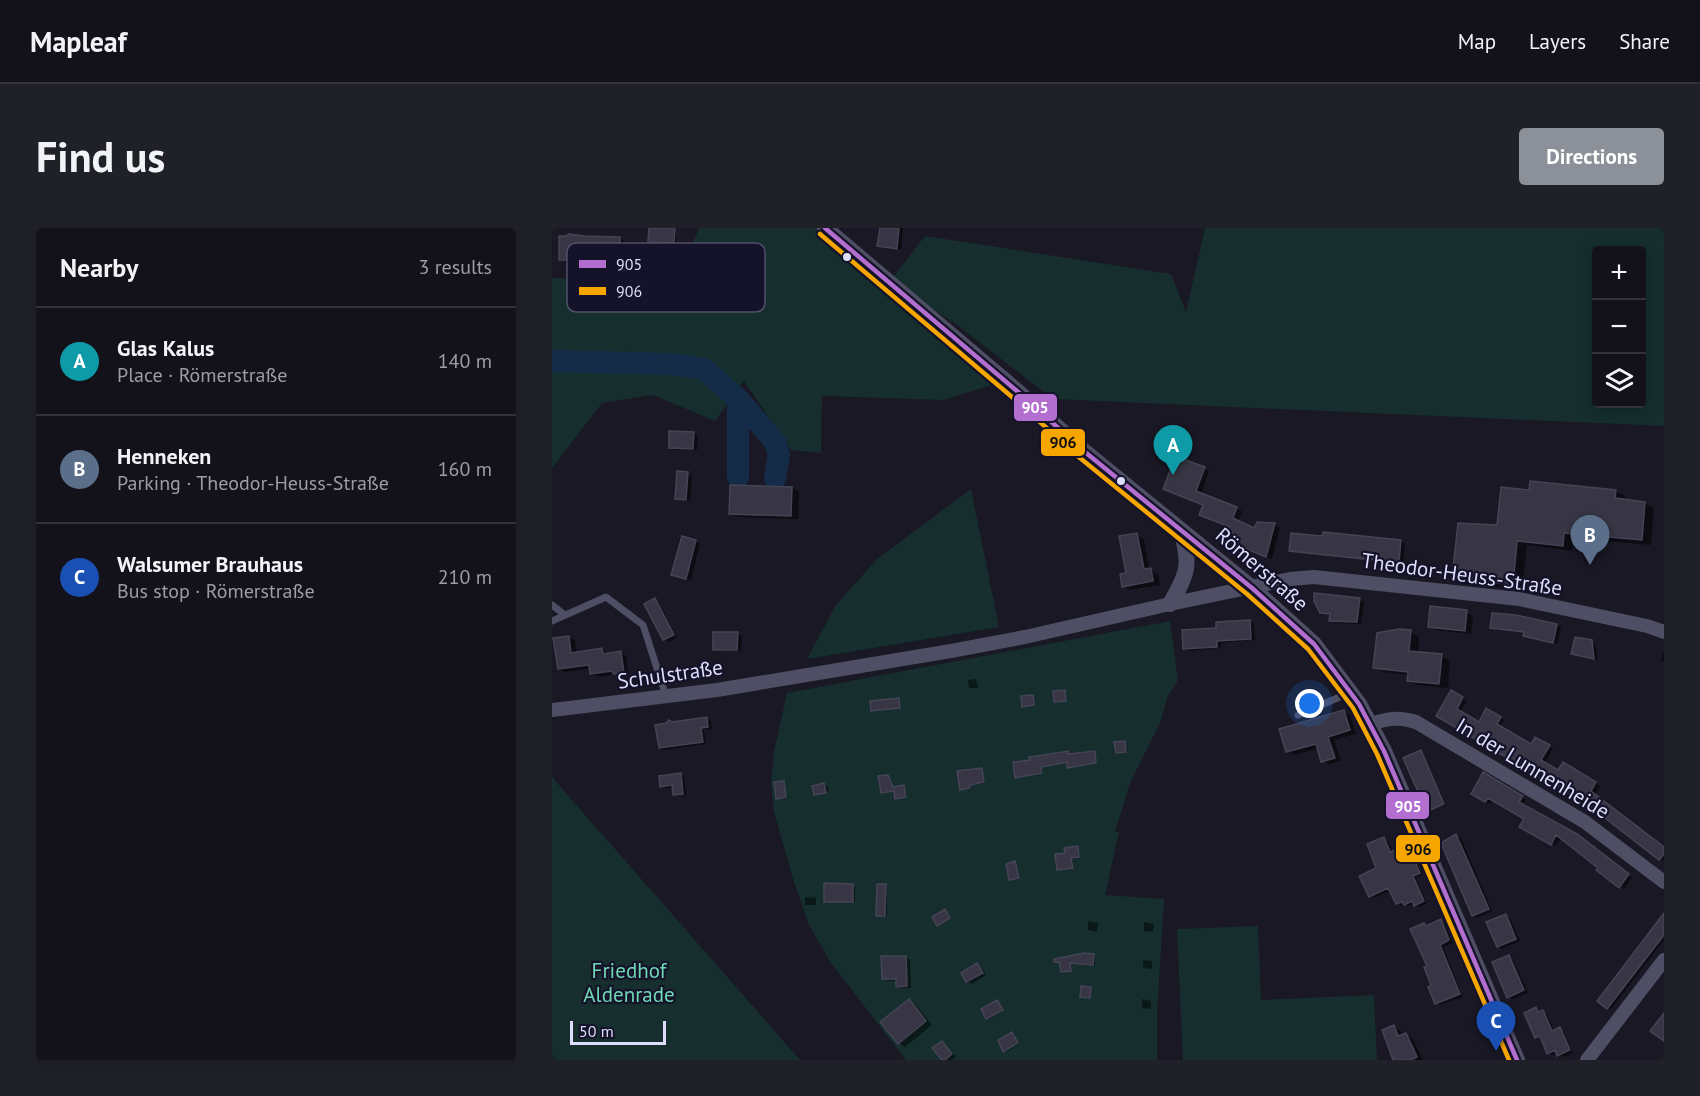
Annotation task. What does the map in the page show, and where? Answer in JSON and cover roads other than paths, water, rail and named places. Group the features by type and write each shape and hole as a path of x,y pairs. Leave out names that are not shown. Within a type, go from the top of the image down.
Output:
{"street":[{"name":"Römerstraße","path":"825,228 1010,385 1085,452 1252,588 1314,644 1351,692 1384,752 1517,1060"},
{"path":"1170,604 1185,576 1187,566 1188,552 1181,530"},
{"name":"Theodor-Heuss-Straße","path":"1252,588 1290,579 1334,578 1519,599 1647,626 1664,632"},
{"name":"Schulstraße","path":"552,710 717,690 1014,639 1252,588"},
{"name":"In der Lunnenheide","path":"1370,724 1392,718 1404,718 1416,722 1585,822 1664,882"},
{"path":"1587,1060 1664,960"}],"lane":[{"path":"552,621 606,597 643,625 666,696"},
{"path":"552,605 565,615"},
{"path":"1298,715 1351,692"}],"waterway":[{"path":"552,361 670,364 704,369 738,399 775,442 779,455 775,478"},
{"path":"738,399 738,477"}],"place":[{"name":"Glas Kalus","path":"1173,475"},
{"name":"Henneken","path":"1590,565"},
{"name":"Walsumer Brauhaus","path":"1496,1051"}],"park label":[{"name":"Friedhof Aldenrade","path":"629,982"}]}
